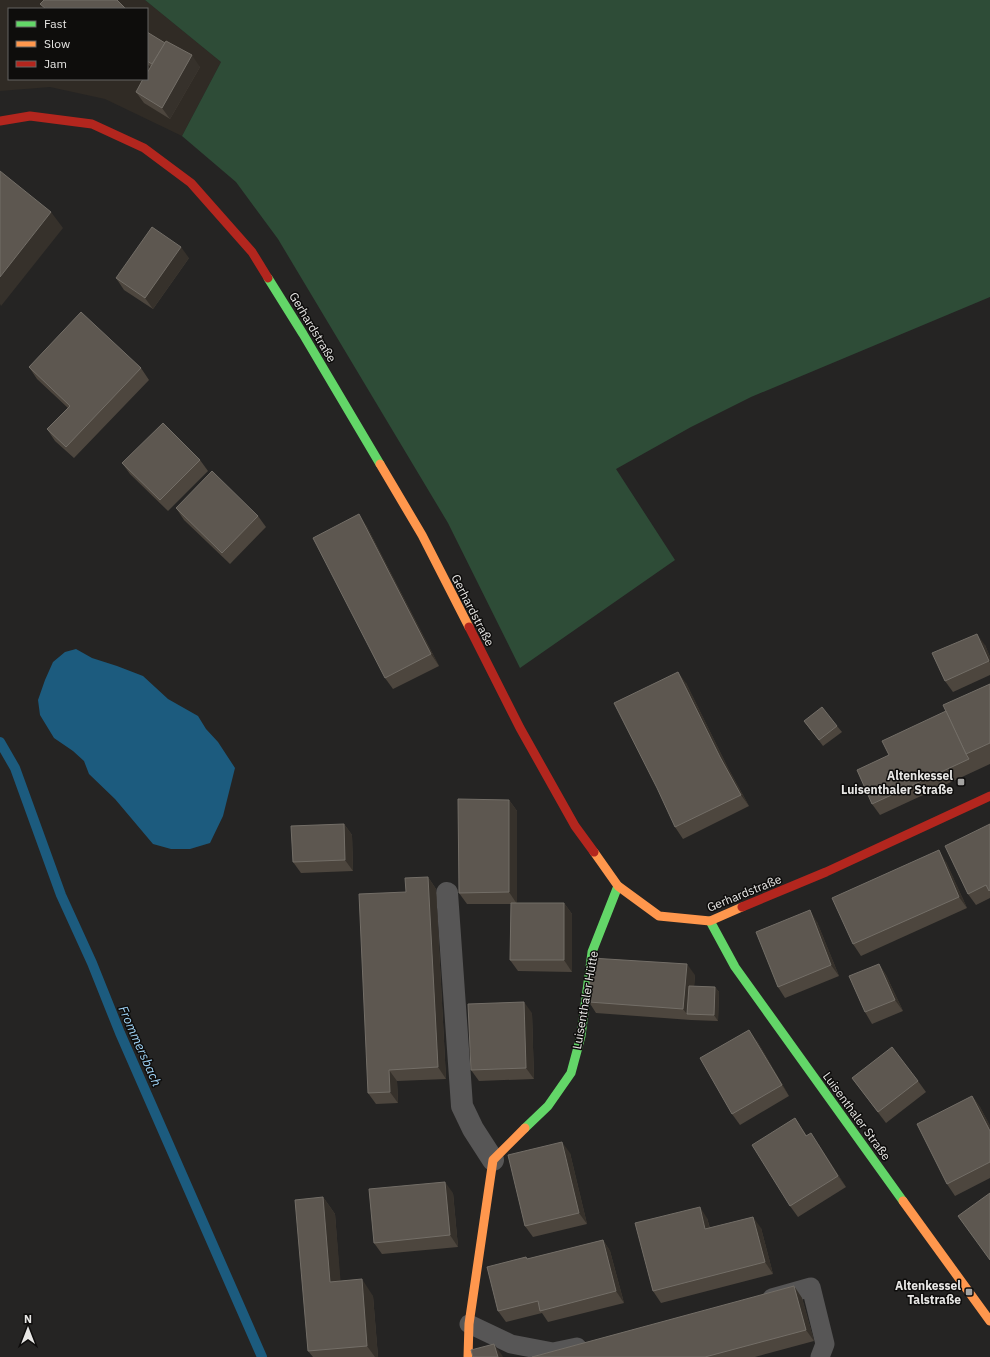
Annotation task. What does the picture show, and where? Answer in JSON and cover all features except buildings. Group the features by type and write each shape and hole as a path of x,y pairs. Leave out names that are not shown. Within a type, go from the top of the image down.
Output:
{"street":[{"name":"Gerhardstraße","path":"0,121 30,116 92,124 144,148 191,183 252,252 303,334 422,535 520,728 575,826 618,886 659,916 710,921 826,872 990,796"},
{"name":"Luisenthaler Hütte","path":"493,1160 548,1106 571,1073 581,1036 592,952 618,886"},
{"path":"447,892 462,1106 473,1129 493,1160 468,1324 468,1357"},
{"name":"Luisenthaler Straße","path":"710,921 735,967 990,1321"}],"lane":[{"path":"757,1302 811,1287 825,1344 820,1357"},
{"path":"468,1324 510,1344 553,1352 597,1343"}],"shaded area":[{"path":"0,0 145,0 221,62 182,136 105,99 50,87 0,91"}],"green space":[{"path":"145,0 990,0 990,297 751,397 691,427 616,469 675,560 520,668 448,523 278,239 236,182 182,136 221,62"}],"water":[{"path":"76,649 92,658 143,676 168,699 198,716 206,729 218,742 235,768 223,816 210,843 190,849 171,849 153,844 115,799 89,774 84,761 73,751 54,738 40,715 38,700 53,662 65,652"}],"waterway":[{"name":"Frommersbach","path":"0,742 15,768 61,895 92,963 120,1033 262,1357"}],"traffic: fast":[{"path":"268,278 380,464"},
{"path":"525,1128 548,1106 571,1073 581,1036 592,952 618,886"},
{"path":"710,921 735,967 903,1201"}],"traffic: slow":[{"path":"380,464 422,535 469,627"},
{"path":"594,852 618,886 659,916 710,921 742,907"},
{"path":"468,1357 469,1324 493,1160 525,1128"},
{"path":"903,1201 990,1321"}],"traffic: jam":[{"path":"0,121 30,116 92,124 144,148 191,183 252,252 268,278"},
{"path":"469,627 520,728 575,826 594,852"},
{"path":"742,907 826,872 990,796"}],"place":[{"name":"Altenkessel Luisenthaler Straße","path":"961,782"},
{"name":"Altenkessel Talstraße","path":"969,1292"}]}
